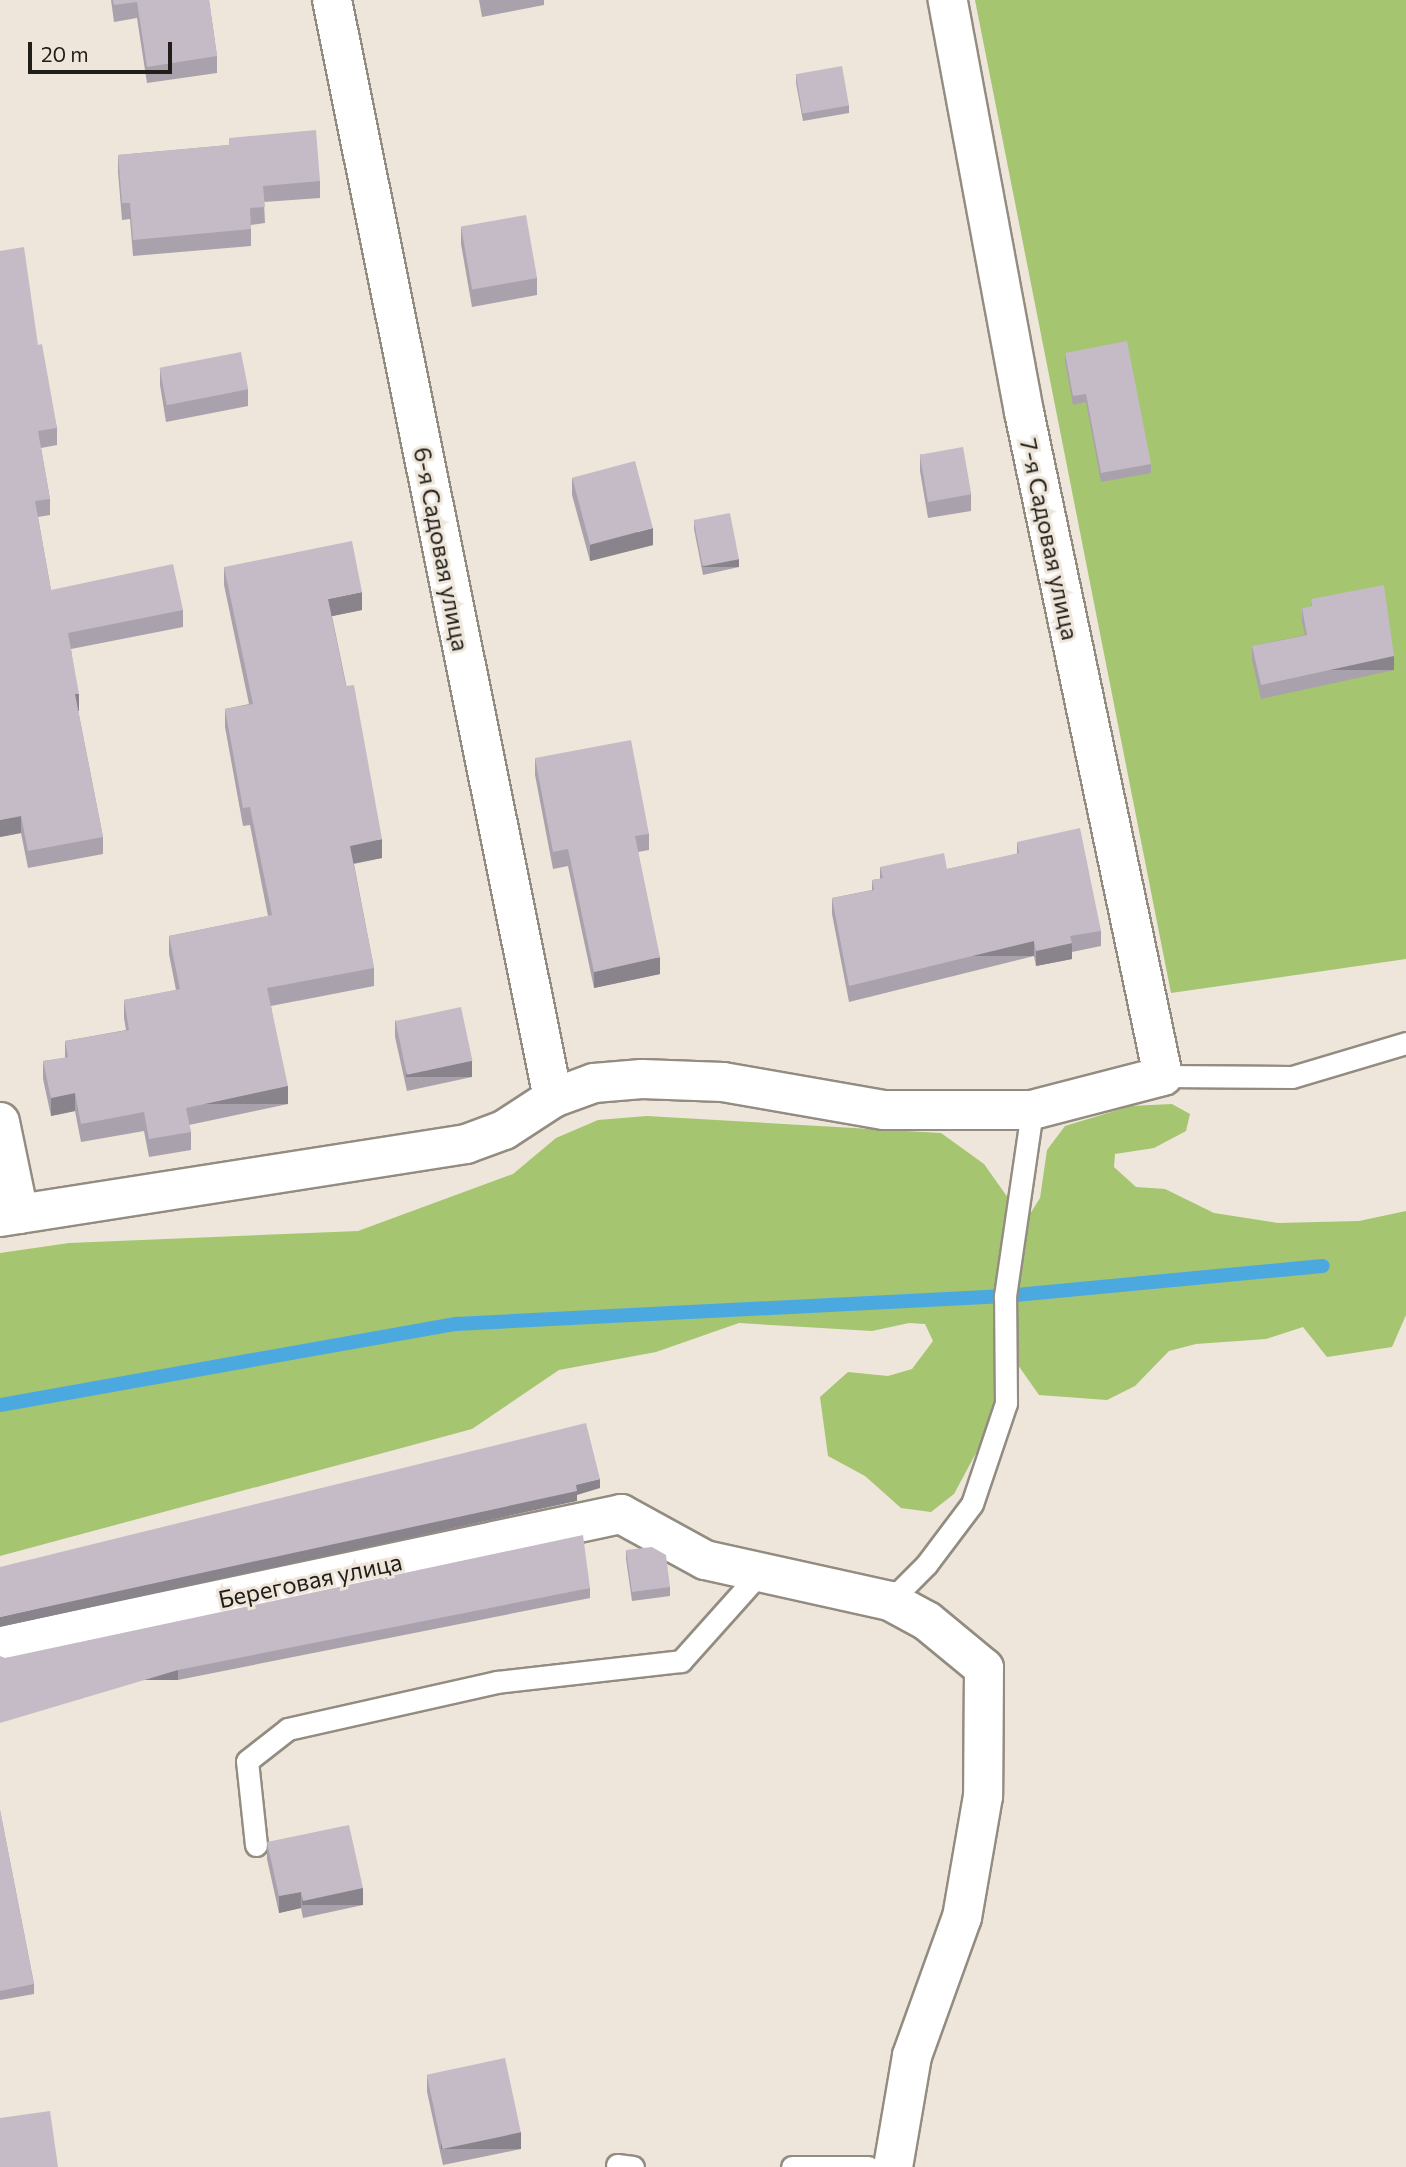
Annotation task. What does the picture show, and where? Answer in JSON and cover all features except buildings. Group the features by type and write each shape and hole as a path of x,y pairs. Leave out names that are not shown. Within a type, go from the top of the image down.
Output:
{"street":[{"name":"6-я Садовая улица","path":"332,0 553,1098"},
{"name":"7-я Садовая улица","path":"948,0 1024,412 1163,1076"},
{"path":"0,1122 9,1215 466,1144 504,1130 553,1098 594,1083 642,1079 723,1082 884,1111 1032,1110 1163,1076"},
{"name":"Береговая улица","path":"0,1646 621,1514 705,1560 758,1575"},
{"path":"758,1575 890,1601 927,1621 984,1668 982,1796 962,1917 912,2056 893,2167"}],"lane":[{"path":"1163,1076 1292,1077 1406,1044"},
{"path":"890,1601 926,1565 972,1504 1006,1403 1005,1296 1032,1110"},
{"path":"256,1845 247,1760 288,1729 497,1682 681,1661 758,1575"},
{"path":"792,2167 868,2167"}],"green space":[{"path":"975,0 1406,0 1406,959 1171,993"},
{"path":"1172,1104 1190,1114 1186,1131 1154,1148 1115,1154 1114,1167 1136,1187 1165,1189 1214,1213 1278,1223 1359,1221 1406,1211 1406,1315 1392,1347 1327,1357 1303,1327 1266,1339 1196,1344 1169,1351 1135,1386 1107,1400 1039,1395 1011,1355 1000,1352 994,1370 995,1407 976,1453 954,1494 931,1512 901,1508 865,1476 828,1456 820,1397 848,1372 888,1376 912,1369 933,1341 925,1324 909,1323 872,1331 739,1323 656,1352 559,1370 472,1429 0,1556 0,1253 69,1243 358,1231 513,1174 556,1138 598,1120 647,1116 941,1133 984,1164 1025,1222 1040,1198 1047,1150 1065,1126 1131,1106"}],"waterway":[{"path":"0,1405 456,1324 1005,1296 1323,1266"}]}
